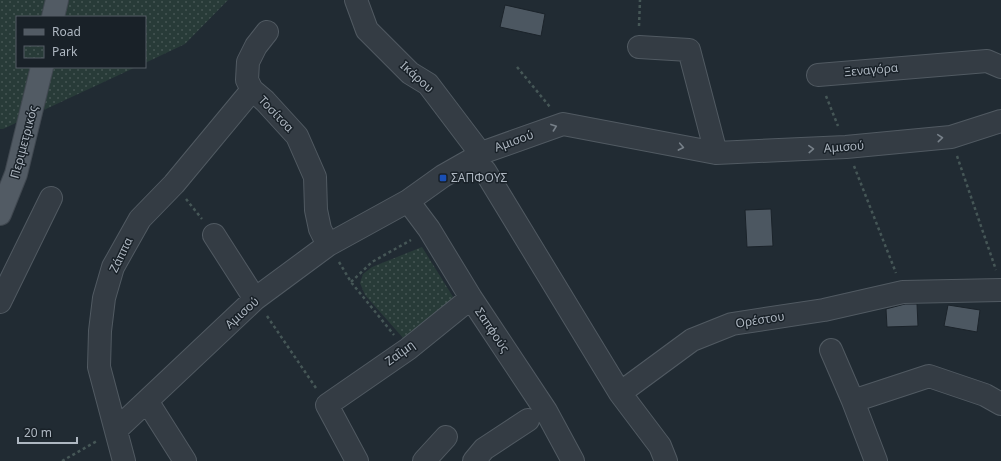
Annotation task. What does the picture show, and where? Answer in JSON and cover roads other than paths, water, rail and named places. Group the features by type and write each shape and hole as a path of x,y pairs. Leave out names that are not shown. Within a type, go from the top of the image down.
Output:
{"main road":[{"path":"53,16 57,0"},
{"name":"Περιμετρικός","path":"0,214 16,174 42,68"}],"street":[{"name":"Ικάρου","path":"356,0 367,30 410,73 428,84 483,163 620,393"},
{"name":"Τοσίτσα","path":"267,32 256,46 248,62 247,80 252,90 265,101 297,136 315,177 316,210 320,229 328,245"},
{"path":"639,47 689,50 716,153"},
{"name":"Ξεναγόρα","path":"818,75 987,61 1001,67"},
{"name":"Ζάππα","path":"124,461 99,367 100,331 104,298 113,267 140,219 174,184 252,90"},
{"name":"Αμισού","path":"116,430 256,299 328,245 408,201 444,176 483,163 487,151 563,124 716,153 846,147 951,137 1001,120"},
{"path":"0,302 51,198"},
{"name":"Σαπφούς","path":"408,201 546,411 573,461"},
{"path":"214,235 256,299"},
{"name":"Ορέστου","path":"620,393 692,340 732,324 824,310 904,292 1000,283"},
{"name":"Ζαΐμη","path":"357,461 327,406 408,349 471,298"},
{"path":"831,350 853,401 876,461"},
{"path":"853,401 929,376 985,394 1001,404"},
{"path":"620,393 660,446 666,461"},
{"path":"147,401 185,461"},
{"path":"474,461 484,449 528,420"},
{"path":"424,461 446,436"}],"place":[{"name":"ΣΑΠΦΟΥΣ","path":"443,178"}]}
